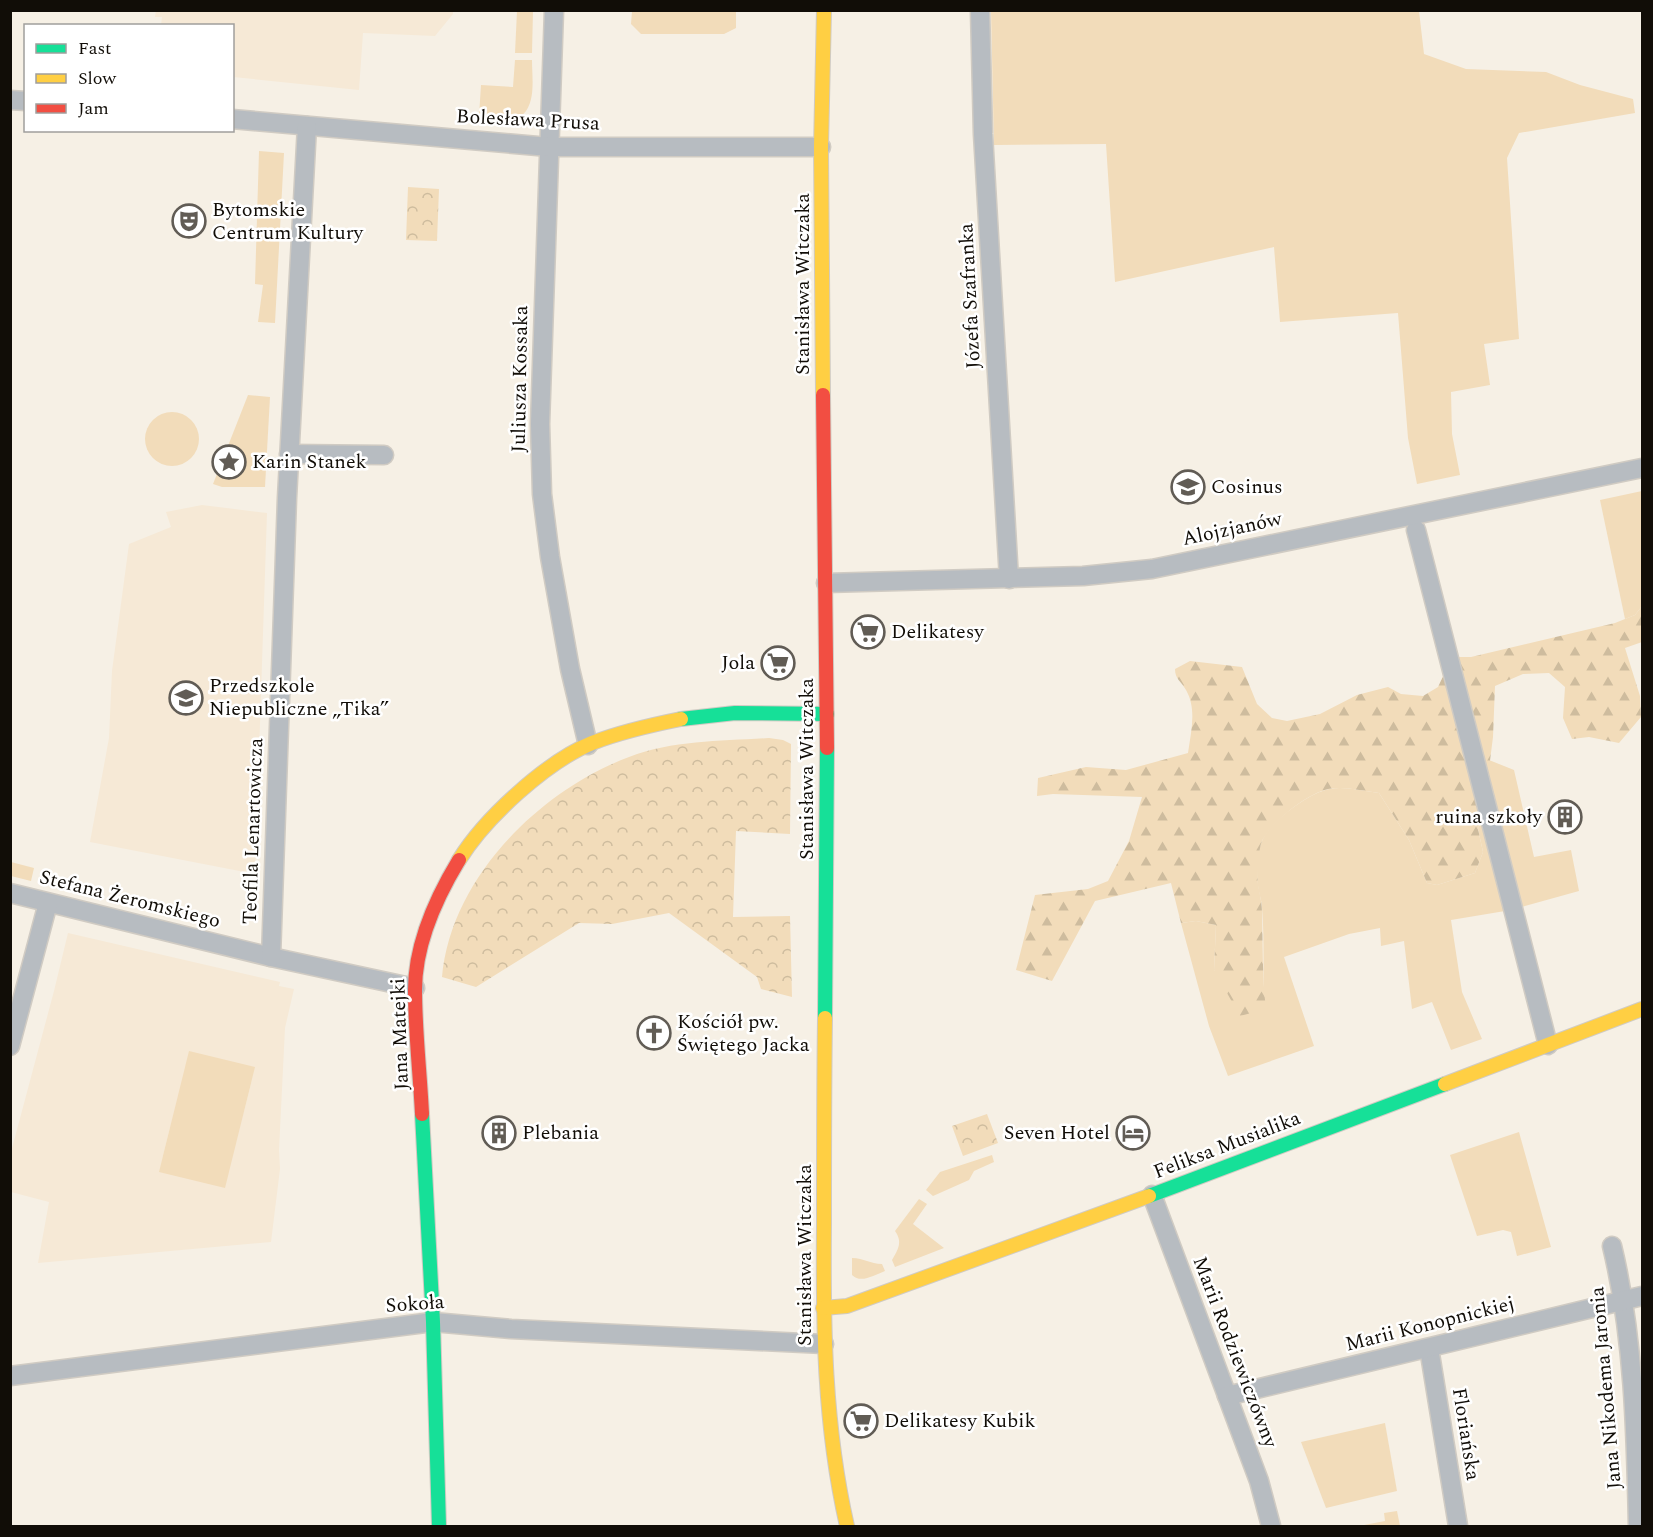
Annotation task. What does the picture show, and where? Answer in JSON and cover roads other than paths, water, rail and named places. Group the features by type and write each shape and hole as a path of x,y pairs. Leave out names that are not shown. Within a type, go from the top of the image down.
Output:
{"street":[{"name":"Juliusza Kossaka","path":"554,10 540,424 542,494 550,557 568,658 588,745"},
{"name":"Stanisława Witczaka","path":"824,10 821,147 827,714 823,1308 829,1426 837,1483 847,1527"},
{"name":"Józefa Szafranka","path":"980,10 983,134 1009,579"},
{"name":"Bolesława Prusa","path":"234,119 549,147 821,147"},
{"name":"Teofila Lenartowicza","path":"271,957 289,454 308,126"},
{"path":"289,454 384,455"},
{"name":"Alojzjanów","path":"826,584 1083,576 1152,569 1642,468"},
{"path":"1416,530 1548,1045"},
{"name":"Jana Matejki","path":"440,1527 433,1322 415,988 425,935 453,866 495,814 546,770 588,745 648,726 705,715 827,714"},
{"name":"Stefana Żeromskiego","path":"10,893 271,957 415,988"},
{"path":"10,1046 48,903"},
{"name":"Feliksa Musialika","path":"823,1308 847,1306 1152,1195 1642,1009"},
{"name":"Marii Rodziewiczówny","path":"1152,1195 1259,1481 1271,1527"},
{"name":"Jana Nikodema Jaronia","path":"1612,1246 1623,1301 1636,1430 1638,1527"},
{"name":"Marii Konopnickiej","path":"1227,1396 1642,1296"},
{"name":"Sokoła","path":"10,1376 433,1322 511,1329 824,1344"},
{"name":"Floriańska","path":"1429,1348 1458,1527"}],"place":[{"name":"Bytomskie Centrum Kultury","path":"189,221"},
{"name":"Karin Stanek","path":"229,462"},
{"name":"Cosinus","path":"1188,487"},
{"name":"Delikatesy","path":"868,632"},
{"name":"Jola","path":"778,663"},
{"name":"Przedszkole Niepubliczne „Tika”","path":"186,698"},
{"name":"ruina szkoły","path":"1565,817"},
{"name":"Kościół pw. Świętego Jacka","path":"654,1033"},
{"name":"Plebania","path":"499,1133"},
{"name":"Seven Hotel","path":"1133,1133"},
{"name":"Delikatesy Kubik","path":"861,1421"}]}
